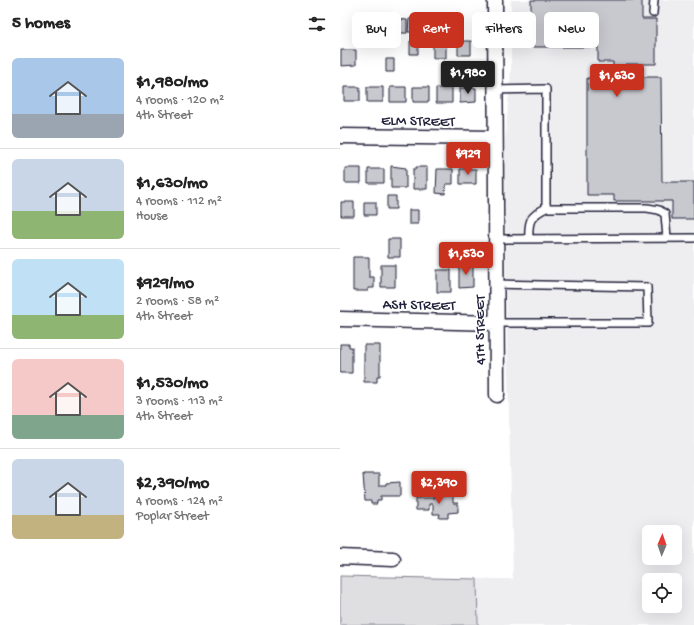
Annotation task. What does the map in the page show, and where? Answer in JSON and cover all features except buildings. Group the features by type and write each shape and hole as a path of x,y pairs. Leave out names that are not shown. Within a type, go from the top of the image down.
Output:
{"street":[{"name":"4TH STREET","path":"495,0 497,395"},
{"name":"ELM STREET","path":"340,136 495,138"},
{"name":"ASH STREET","path":"340,319 496,323"},
{"path":"340,557 393,559"}],"lane":[{"path":"653,13 654,0"},
{"path":"495,90 546,89 546,208"},
{"path":"529,239 529,226 533,215 546,208 647,208 659,210 665,214 667,238"},
{"path":"496,239 694,238"},
{"path":"496,284 647,287 648,323 496,323"}],"shaded area":[{"path":"511,0 694,0 694,625 478,625 477,579 513,579 506,296 505,142 511,69 511,48 536,48 536,12 511,12"},
{"path":"340,576 477,579 478,625 340,625"}]}
